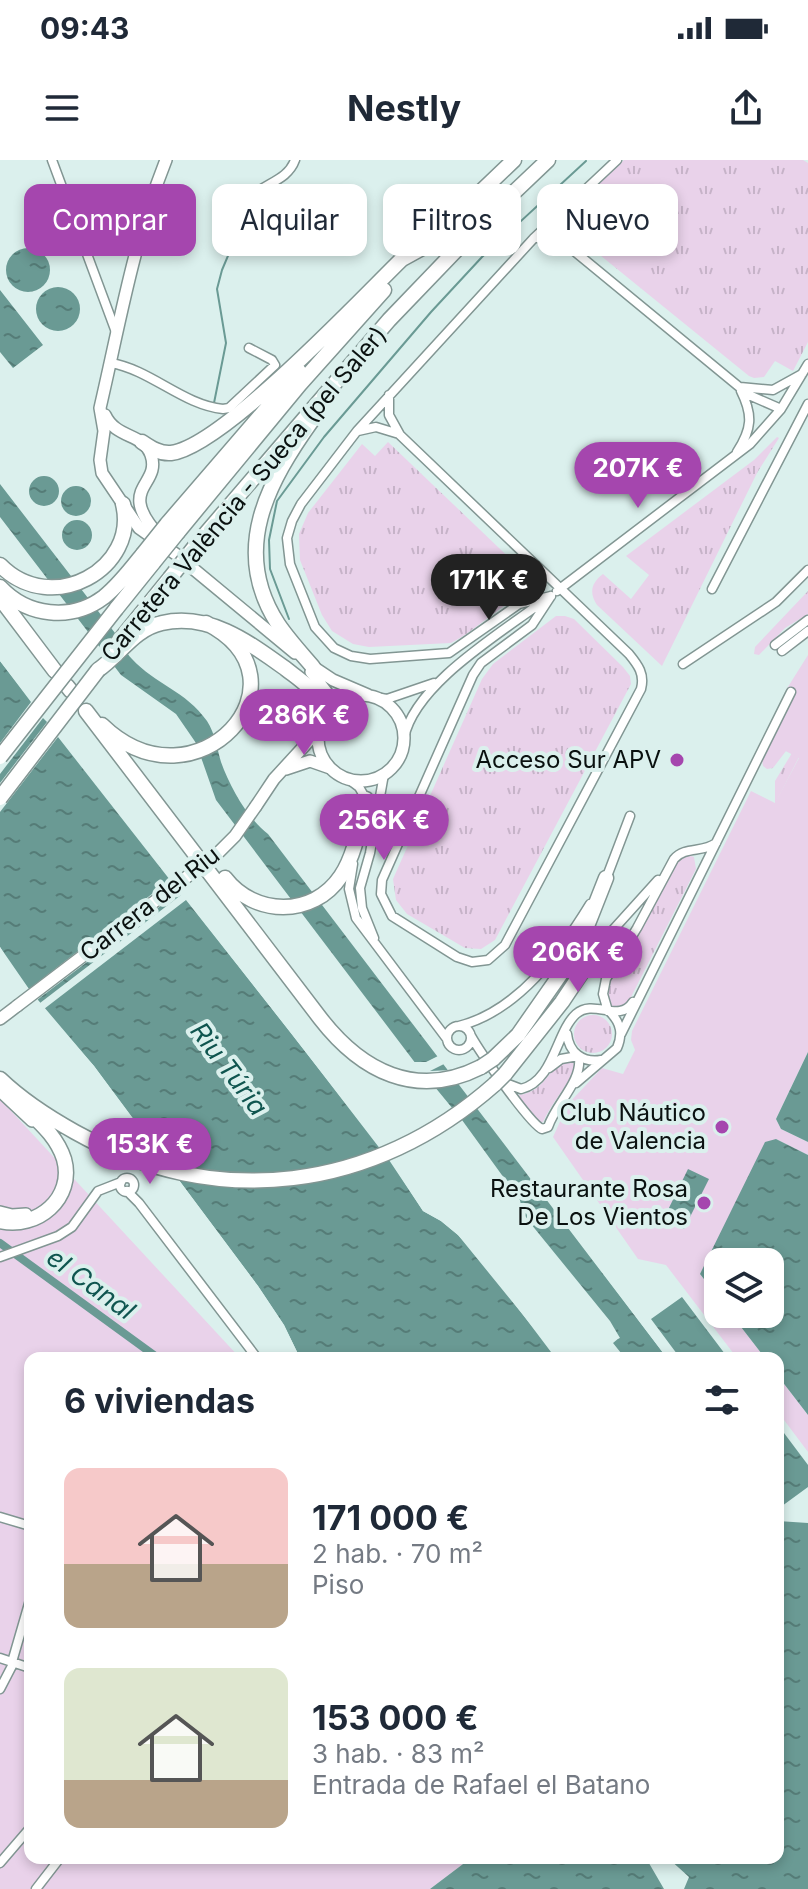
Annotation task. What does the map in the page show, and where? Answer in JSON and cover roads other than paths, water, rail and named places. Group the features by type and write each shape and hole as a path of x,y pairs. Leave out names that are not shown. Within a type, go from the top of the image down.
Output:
{"highway":[{"path":"489,184 514,160"},
{"name":"Carretera València - Sueca (pel Saler)","path":"0,798 98,670 133,631 196,545 389,320 501,203 548,160"},
{"path":"136,440 160,452 173,452 214,431 272,384 407,256"},
{"name":"Carretera València - Sueca (pel Saler)","path":"0,757 116,609 148,559 298,372 414,256"},
{"path":"313,667 284,632 264,600 257,575 259,516 269,488 295,445 389,320"},
{"path":"0,565 17,579 45,589 81,582 102,566 119,543 125,523 123,504"},
{"path":"0,587 21,604 36,610 75,611 97,602 148,559"},
{"path":"0,598 55,671"},
{"path":"133,631 164,622 192,620 221,628 252,645 309,689 319,702 321,723"},
{"path":"206,623 231,640 243,658 249,675 250,691 246,707 239,722 223,740 205,749 167,755 133,747 109,732 84,709 331,1032 365,1064 389,1075 415,1080 458,1077 486,1062 518,1035 578,949 606,878"},
{"path":"112,748 178,815 237,892 265,906 284,908 306,903 324,894 338,881 347,864 366,799"},
{"path":"0,1079 32,1106 70,1130 114,1153 162,1169 200,1177 266,1180 313,1176 379,1157 415,1141 476,1101 501,1080 562,1002 602,942"},
{"path":"0,1071 70,1130"},
{"path":"0,1089 54,1139 65,1162 66,1174 60,1195 47,1212 26,1222 0,1221"}],"street":[{"path":"52,160 118,336"},
{"path":"166,160 136,244 102,401 100,413 104,431 101,453 102,473 144,533 177,555"},
{"path":"269,184 289,170 295,160"},
{"path":"591,184 617,160"},
{"path":"537,235 357,431 301,504 287,538 290,564 310,618 327,642 342,653 362,658 449,653 519,604 551,596"},
{"path":"580,256 756,400 781,409"},
{"path":"111,363 124,366 216,409 223,409 229,408 275,365 272,360 249,348"},
{"path":"380,949 364,915 360,895 384,774 400,754 414,711 435,683 734,458 762,433 781,409 808,364"},
{"path":"739,386 773,390 802,374"},
{"path":"734,458 747,436 750,422 748,405 739,386"},
{"path":"389,395 389,415 400,435 637,662 642,676 641,689 505,945 488,960 465,960 392,916 383,902 382,880 473,675 481,663 532,625 551,596"},
{"path":"102,401 111,425 136,440 152,459 151,471 139,496 142,512 154,531 177,555 288,648 341,685 387,699 435,683"},
{"path":"712,589 808,404"},
{"path":"357,431 376,427 400,435"},
{"path":"101,453 113,440 136,440"},
{"path":"110,484 128,489 145,482"},
{"path":"683,664 776,602 808,570"},
{"path":"808,620 779,648 808,631"},
{"path":"288,648 325,687 328,698 319,747 332,769"},
{"path":"570,1088 617,1048 647,979 719,841 791,692"},
{"path":"321,723 344,698 372,696 396,712 404,738"},
{"name":"Carrera del Riu","path":"0,1019 217,854 235,836 321,723"},
{"path":"282,771 305,761 316,762 359,787 366,799 367,816 351,874 349,897 356,918 450,1046 486,1062"},
{"path":"347,778 370,780 384,774"},
{"path":"447,1039 457,1027 495,1010 538,974 569,938 606,878 630,816"},
{"path":"621,1034 618,1021 609,1011 603,994 606,979 676,855 710,848 719,841"},
{"path":"690,851 701,860 702,873"},
{"path":"602,942 670,865"},
{"path":"501,1080 517,1089 526,1088 537,1081 573,1017 584,1009 598,1007 623,1011 630,1007 647,979"},
{"path":"427,1011 468,1030 486,1062 535,1126 542,1129 548,1127 557,1106 578,1074 579,1056 568,1041 567,1029"},
{"path":"462,1050 471,1043 471,1036"},
{"path":"545,1071 561,1059 579,1056 594,1062 606,1059"},
{"path":"0,1089 48,1137 62,1170 55,1194 45,1206 23,1215 0,1212"},
{"path":"1,1256 58,1236 72,1227 98,1191 106,1187 126,1188 252,1352"},
{"path":"0,1517 24,1524"},
{"path":"0,1689 13,1662 24,1622"},
{"path":"0,1658 24,1666"},
{"path":"0,1863 24,1835"},
{"path":"36,1889 55,1864"}],"water":[{"path":"24,249 24,256 45,256 50,270 44,286 28,292 12,286 6,270 12,254"},
{"path":"58,287 74,293 80,309 74,325 58,331 42,325 36,309 42,293"},
{"path":"0,290 43,345 13,368 0,352"},
{"path":"44,476 55,480 59,491 55,502 44,506 33,502 29,491 33,480"},
{"path":"0,484 130,656 150,675 190,702 207,721 225,772 246,811 268,834 662,1352 620,1352 613,1343 619,1338 609,1323 534,1232 520,1200 462,1120 216,800 196,743 176,714 121,675 0,517"},
{"path":"76,486 87,490 91,501 87,512 76,516 65,512 61,501 65,490"},
{"path":"77,520 88,524 92,535 88,546 77,550 66,546 62,535 66,524"},
{"name":"Riu Túria","path":"0,661 390,1160 423,1211 458,1235 553,1352 297,1352 284,1325 258,1286 94,1066 16,974 0,947"},
{"path":"808,1052 808,1142 781,1129 776,1119"},
{"path":"776,1139 808,1155 808,1415 784,1384 784,1352 760,1352 742,1328 784,1328 784,1248 713,1248 765,1142"},
{"path":"688,1169 709,1179 684,1229 664,1218"},
{"path":"682,1297 723,1352 676,1352 651,1319"},
{"path":"784,1433 808,1465 808,1487 784,1505"},
{"path":"784,1521 808,1523 808,1889 684,1889 689,1877 675,1864 784,1864"},
{"path":"463,1864 649,1864 664,1889 430,1889"}],"waterway":[{"path":"289,619 270,569 269,540 277,501 324,437 431,312 482,257 586,161"},
{"path":"214,403 226,343 217,289 228,256"},
{"name":"el Canal","path":"0,1243 150,1352"}],"place":[{"name":"Acceso Sur APV","path":"677,760"},
{"name":"Club Náutico de Valencia","path":"722,1127"},
{"name":"Restaurante Rosa De Los Vientos","path":"704,1203"}]}
